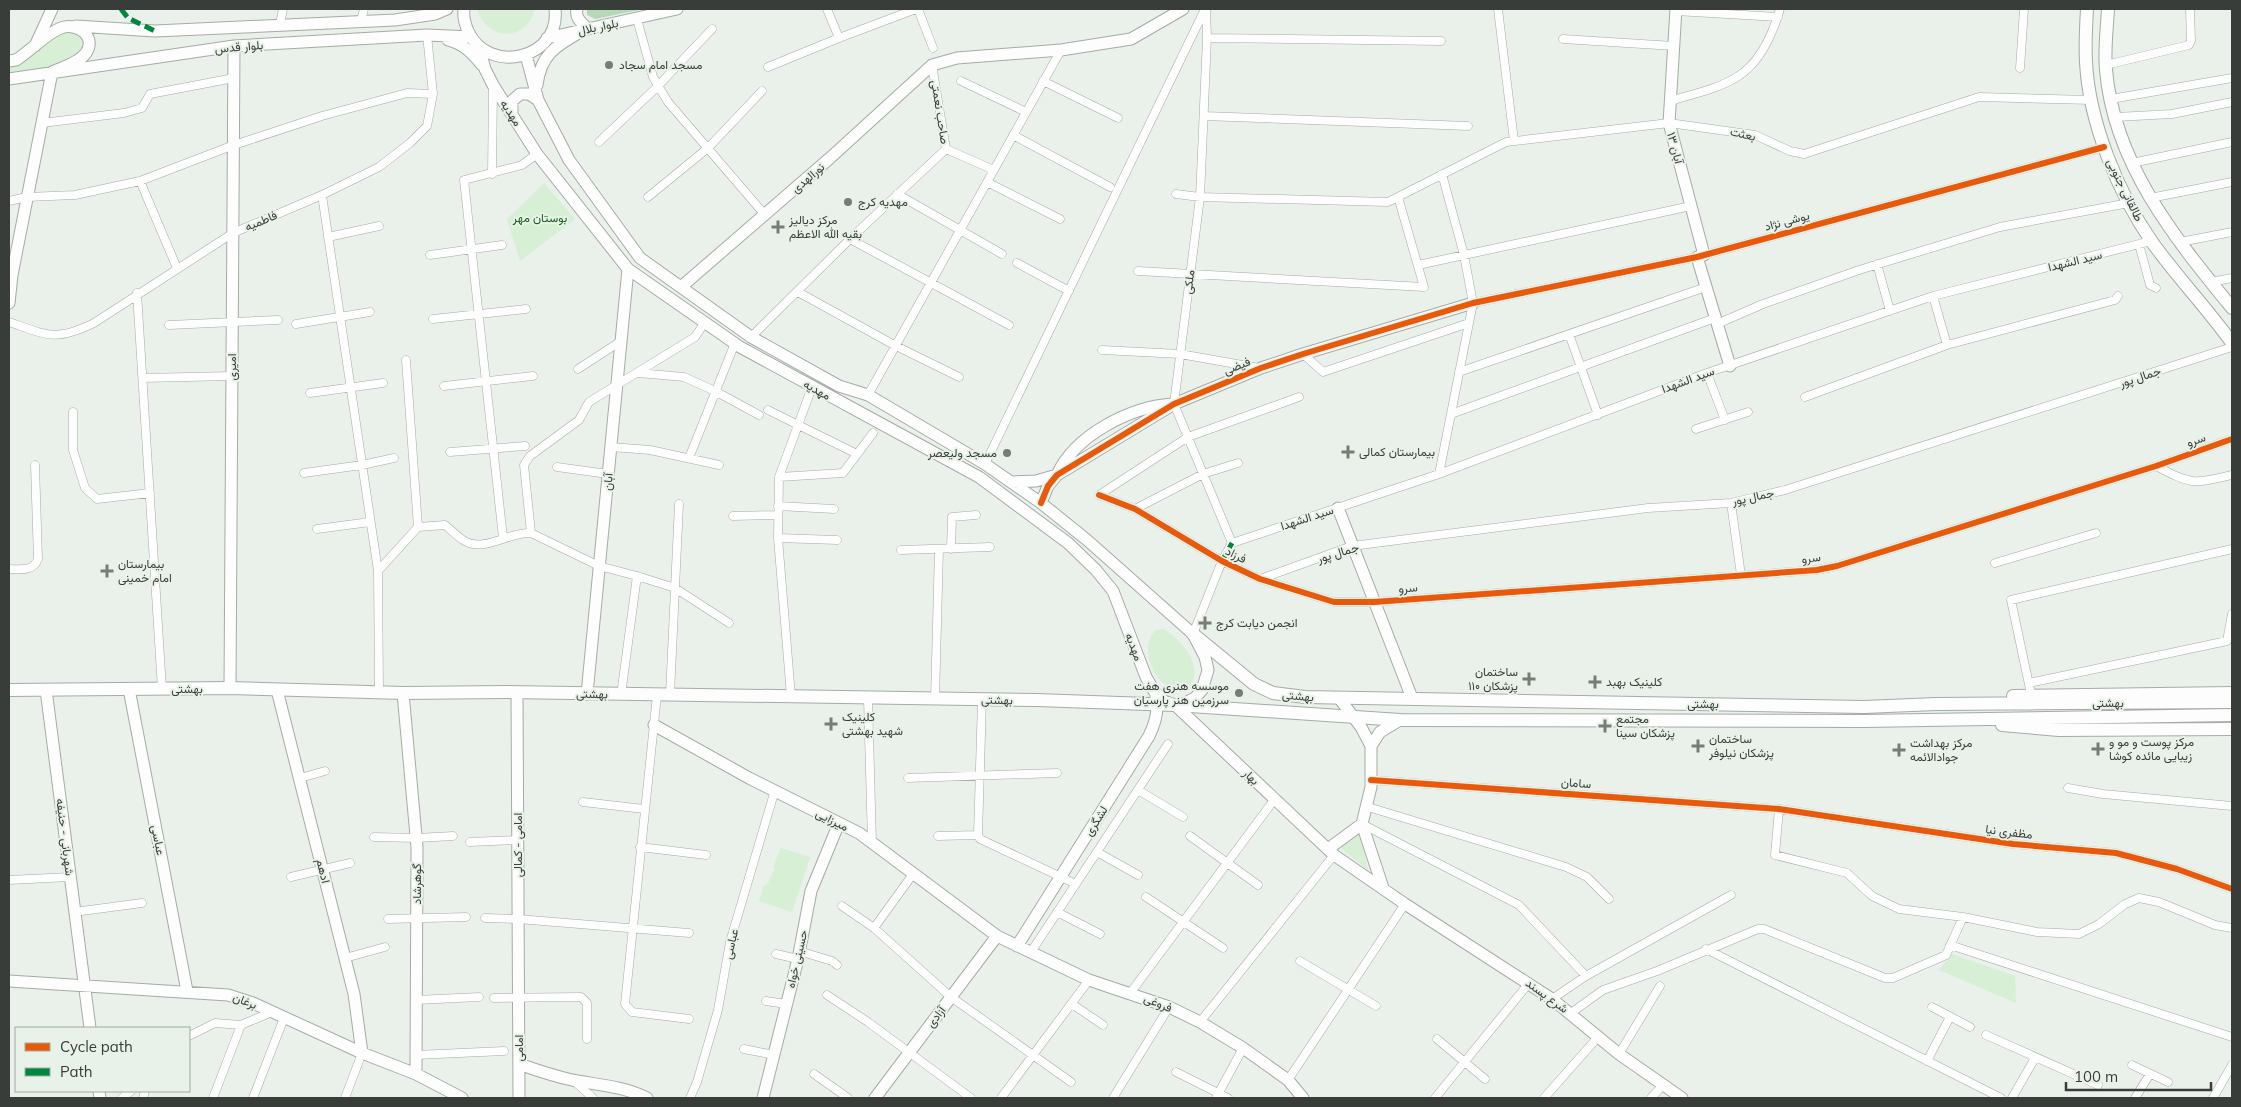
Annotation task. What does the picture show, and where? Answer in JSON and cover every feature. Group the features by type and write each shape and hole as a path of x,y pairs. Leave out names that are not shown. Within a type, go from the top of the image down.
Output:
{"main road":[{"name":"طالقانی جنوبی","path":"2087,9 2086,62 2091,100 2104,147 2128,203 2145,242 2232,343"},
{"name":"طالقانی جنوبی","path":"2108,9 2106,65 2111,99 2132,163 2150,198 2180,242 2232,308"},
{"name":"بهشتى","path":"1193,634 1254,684 1264,690 1282,696 1864,707 1936,704 2232,702"},
{"name":"بهشتی","path":"9,690 230,688 403,693 517,692 791,696 1175,705"},
{"path":"1936,704 2030,689 2232,693"},
{"name":"بهشتى","path":"1175,705 1400,720 1864,721 2232,715"},
{"path":"1935,719 2059,730 2232,729"}],"street":[{"path":"34,48 52,9"},
{"path":"280,24 283,9"},
{"path":"361,21 364,9"},
{"name":"بلوار قدس","path":"71,26 155,31 395,20 435,14 447,9"},
{"path":"464,9 466,26 471,37 479,47 489,54 501,58 514,58 526,55 538,48 548,38 553,26 555,9"},
{"path":"512,112 512,101 520,94 537,96 542,63 558,46 587,28 579,20 576,14 577,9"},
{"name":"بلوار بلال","path":"548,38 677,9"},
{"path":"827,9 839,38"},
{"path":"768,67 917,9 933,48"},
{"name":"صاحب نعمتی","path":"751,338 850,239 946,149 932,65 957,58 1061,50 1131,39 1183,9"},
{"path":"985,464 1206,9"},
{"name":"ملکی","path":"1206,9 1207,38 1200,197 1174,404 1232,543"},
{"path":"1498,9 1514,140"},
{"path":"1670,101 1738,77 1759,54 1774,32 1780,9"},
{"path":"2020,68 2024,9"},
{"path":"2106,65 2184,48 2189,45 2190,9"},
{"path":"1676,10 1778,17"},
{"name":"۱۳ آبان","path":"1676,10 1669,123 1691,206 1706,287 1730,366"},
{"path":"637,19 653,77 668,102 765,215"},
{"path":"9,61 16,60 57,30 71,26 86,33 88,39 87,51 75,62 52,72 27,197 9,303"},
{"path":"599,142 658,86 712,29"},
{"path":"427,35 459,42 470,50 485,69"},
{"name":"بلوار قدس","path":"9,79 234,46 427,35 471,37"},
{"name":"فاطمیه","path":"9,322 49,336 64,335 94,323 233,233 322,195 379,167 410,143 427,126 433,94 427,35"},
{"path":"1207,38 1441,41"},
{"path":"1563,39 1674,46"},
{"name":"امیری","path":"230,688 234,46"},
{"name":"مهدیه","path":"479,47 485,69 493,86 512,112 537,154 628,269 735,342 812,387 979,477 1068,543 1096,570 1113,592 1146,677 1154,692"},
{"path":"868,395 1061,50"},
{"name":"مهدیه","path":"526,55 537,96 570,160 640,258 751,338 839,386 868,395 985,464 1041,503 1087,540 1193,634 1206,657 1208,670 1206,681 1202,690 1195,698 1175,705"},
{"name":"نورالهدی","path":"681,287 830,158 932,65"},
{"path":"42,123 124,113 142,108 150,94 234,78"},
{"path":"2111,99 2232,78"},
{"path":"961,81 1026,112"},
{"path":"1043,81 1118,118"},
{"path":"492,174 493,86"},
{"path":"648,198 708,148 762,91"},
{"path":"9,201 27,197 75,195 140,181 234,145 322,116 407,93 433,94"},
{"name":"بعثت","path":"1176,194 1200,197 1388,202 1506,142 1514,140 1669,123 1755,135 1800,154 1979,97 2091,100"},
{"path":"2116,117 2172,114 2232,102"},
{"path":"1204,116 1468,126"},
{"path":"1013,135 1110,187"},
{"path":"2132,163 2232,142"},
{"name":"یوشی نژاد","path":"1473,304 1701,256 2104,147"},
{"path":"946,149 994,170"},
{"path":"503,538 464,180 522,165 537,154"},
{"path":"1440,474 1473,304 1464,255 1442,174"},
{"path":"140,181 177,268"},
{"path":"987,182 1060,219"},
{"path":"2150,198 2232,182"},
{"path":"897,194 1002,254"},
{"path":"322,195 378,570 379,692"},
{"path":"1138,271 1424,286 1398,197"},
{"path":"1451,414 1877,264 2000,227 2128,203"},
{"path":"1418,265 1691,206"},
{"path":"328,237 379,226"},
{"path":"2180,242 2232,232"},
{"path":"850,239 1009,325"},
{"path":"2145,242 2150,285 2154,288"},
{"name":"سید الشهدا","path":"1232,543 1440,474 1707,373 1934,296 2145,242"},
{"path":"430,255 502,245"},
{"path":"1017,263 1069,291"},
{"path":"1877,264 1890,311"},
{"name":"آبان","path":"587,694 628,269"},
{"path":"2211,282 2232,278"},
{"path":"1460,372 1706,287"},
{"path":"798,292 896,346 958,377"},
{"path":"138,293 162,688"},
{"path":"1934,296 1948,345"},
{"path":"1805,397 1948,345 2115,300 2118,296"},
{"name":"فیضی","path":"1041,503 1048,486 1057,475 1174,404 1261,368 1473,304"},
{"path":"433,319 526,309"},
{"path":"296,324 370,312"},
{"path":"169,326 232,321 278,320"},
{"path":"531,533 524,464 530,456 579,420 589,402 695,337 705,322"},
{"path":"1303,354 1323,372 1469,322"},
{"path":"1569,334 1598,415"},
{"path":"578,369 621,341"},
{"path":"689,458 735,342"},
{"name":"جمال پور","path":"1260,579 1352,546 1648,508 1731,503 1785,490 2232,347"},
{"path":"1102,350 1180,354 1261,368"},
{"path":"406,360 418,527"},
{"path":"637,373 684,378 716,391 759,415"},
{"path":"1707,373 1724,420"},
{"path":"143,378 232,376"},
{"path":"444,386 533,376"},
{"path":"310,393 383,383"},
{"path":"791,696 778,538 779,477 812,387"},
{"path":"1188,438 1299,397"},
{"path":"1011,482 1036,481 1057,475 1062,464 1072,452 1100,429 1139,410 1152,406 1174,404"},
{"path":"768,410 857,454"},
{"path":"73,412 73,450 85,488 97,499 150,493"},
{"path":"1696,429 1748,412"},
{"path":"779,477 843,473 873,433"},
{"name":"فرزاد","path":"1188,438 1099,495 1135,509 1222,561 1260,579 1334,602 1374,602"},
{"name":"سرو","path":"1374,602 1817,570 1837,566 2156,466 2232,439"},
{"path":"450,452 525,446"},
{"path":"611,447 650,450 719,465"},
{"path":"304,473 362,465 394,458"},
{"path":"1135,509 1203,474 1238,463"},
{"path":"9,569 29,569 36,565 38,559 35,465"},
{"path":"2156,466 2183,480 2192,482 2201,482 2232,474"},
{"path":"558,467 608,474"},
{"path":"1731,503 1741,575"},
{"path":"679,504 675,588 663,694 654,725 625,1004 632,1012 689,1019"},
{"path":"778,506 834,509"},
{"path":"1338,508 1412,698"},
{"path":"733,516 778,515"},
{"path":"951,548 952,517 976,515"},
{"path":"317,529 370,522"},
{"path":"378,570 418,527 445,525 465,542 479,544 491,543 520,532 531,533 599,566 675,588 729,623"},
{"path":"1995,563 2096,533"},
{"path":"778,538 837,540"},
{"path":"1193,634 1222,561 1232,543"},
{"path":"901,550 990,547"},
{"path":"935,699 939,549"},
{"path":"2232,549 2011,600 2030,689 2227,641 2232,614"},
{"path":"621,695 638,576"},
{"name":"عباسی","path":"129,689 187,991"},
{"name":"شهربانی - حنیفه","path":"46,690 90,1027"},
{"name":"ادهم","path":"277,690 354,994 362,1053"},
{"name":"امامی - کمالی","path":"517,692 519,997"},
{"path":"1154,692 1164,701 1175,705"},
{"path":"1154,692 1158,705"},
{"name":"گوهرشاد","path":"403,693 417,838 416,1074"},
{"path":"868,698 872,843"},
{"path":"1200,1022 1331,852 1362,824 1368,807 1371,780 1371,746 1355,718 1339,698"},
{"path":"979,837 982,700"},
{"name":"لشگری","path":"1017,946 1149,736 1155,724 1158,705"},
{"name":"بهار","path":"1175,705 1331,852 1405,904"},
{"path":"1371,746 1380,732 1400,720"},
{"name":"میرزایی","path":"654,725 749,778 859,833 997,936"},
{"path":"1030,952 1168,744"},
{"path":"300,778 325,771"},
{"path":"908,778 1057,773"},
{"name":"سامان","path":"1371,780 1779,809"},
{"path":"2068,788 2103,794 2232,806"},
{"name":"عباسی","path":"690,1098 697,1082 718,1010 730,942 776,790"},
{"path":"1138,790 1183,817"},
{"path":"1130,992 1274,800"},
{"path":"583,802 644,809"},
{"path":"1368,807 1566,867 1587,877 1609,900"},
{"path":"1779,809 1775,855 1847,873 1872,896 1899,909 1963,917 2037,932 2079,934 2099,924 2125,904 2139,898 2159,902 2215,925 2232,928"},
{"name":"مظفری نیا","path":"1779,809 2013,844 2116,853 2177,869 2232,889"},
{"name":"حسینی خواه","path":"763,1098 799,955 811,891 839,823"},
{"path":"1362,824 1383,888"},
{"path":"1362,824 1519,905 1586,976"},
{"path":"374,837 417,838 454,836"},
{"path":"938,836 979,837 1076,884"},
{"path":"1190,836 1258,885"},
{"path":"470,842 518,840"},
{"path":"640,847 706,855"},
{"path":"1097,852 1138,875"},
{"path":"291,877 350,863"},
{"path":"874,928 913,874"},
{"path":"9,880 70,877"},
{"path":"1552,999 1586,976 1731,895"},
{"path":"1146,896 1223,948"},
{"path":"74,912 142,903"},
{"path":"1288,1080 1405,904"},
{"name":"شرع پسند","path":"1405,904 1552,999 1619,1054 1662,1086 1682,1098"},
{"path":"842,906 874,928 951,997 1071,1082"},
{"path":"1057,912 1100,934"},
{"path":"388,919 466,917"},
{"path":"1571,1013 1603,990 1657,971 1752,930 1764,929 1885,978 1893,978 1946,955 1963,917"},
{"path":"485,918 634,927 689,933"},
{"name":"فروغی","path":"997,936 1089,980 1169,1006 1200,1022 1243,1048 1288,1080 1303,1098"},
{"name":"آزادی","path":"875,1098 997,936"},
{"path":"1950,945 2232,1036"},
{"path":"345,958 385,947"},
{"path":"1706,949 2001,1098"},
{"path":"776,954 799,955 832,961 837,965"},
{"path":"1300,961 1376,1006"},
{"path":"1001,1098 1089,980"},
{"name":"برغان","path":"9,981 84,984 228,995 272,1012 362,1053 416,1074 456,1097"},
{"path":"1435,1098 1529,983"},
{"path":"1619,1054 1660,986"},
{"path":"827,995 910,1052 971,1098"},
{"path":"416,1000 479,996"},
{"name":"امامی","path":"519,997 519,1098"},
{"path":"494,998 584,999 587,1003 587,1039"},
{"path":"766,1002 786,1004"},
{"path":"1072,1004 1103,1025"},
{"path":"1114,1098 1169,1006"},
{"path":"1932,1008 1970,1027"},
{"path":"190,1036 215,1023 240,1025 272,1012"},
{"path":"1927,1061 1950,1017"},
{"path":"253,1098 284,1018"},
{"path":"214,1098 240,1025"},
{"path":"1986,1036 2098,1085"},
{"path":"1544,1098 1598,1037"},
{"path":"1437,1039 1485,1079"},
{"path":"1218,1096 1243,1048"},
{"path":"744,1049 774,1055"},
{"path":"416,1055 504,1051"},
{"path":"345,1098 362,1053"},
{"path":"2012,1098 2034,1058"},
{"path":"519,1064 573,1080 634,1091 647,1098"},
{"path":"2132,1065 2168,1082"},
{"path":"2213,1098 2232,1065"},
{"path":"1176,1072 1218,1096 1228,1098"},
{"path":"814,1074 848,1098"},
{"path":"2135,1098 2150,1074"},
{"path":"573,1080 593,1098"},
{"path":"1651,1098 1662,1086"}],"green space":[{"path":"477,9 535,9 524,28 506,34 489,28 482,20"},
{"path":"587,9 644,9 595,19 587,15"},
{"path":"72,32 77,34 82,40 80,49 74,57 65,63 41,71 9,77 9,64 60,34"},
{"name":"بوستان مهر","path":"544,183 575,219 520,261 507,219"},
{"path":"1163,629 1185,648 1194,666 1194,675 1191,683 1183,690 1174,689 1165,684 1152,668 1148,647 1150,638 1156,630"},
{"path":"1358,829 1368,870 1338,846"},
{"path":"781,848 810,857 792,912 759,901 764,885 767,885 775,868 773,867"},
{"path":"1952,954 2015,976 2016,1003 1939,970"}],"marked path":[{"path":"121,9 128,18 155,31"},
{"path":"1222,561 1232,543"}],"cycle path":[{"path":"1041,503 1048,486 1057,475 1174,404 1261,368 1473,303 1697,257 2104,147"},
{"path":"1099,495 1135,509 1222,561 1260,579 1334,602 1374,602 1817,570 1837,566 2156,466 2232,439"},
{"path":"1371,780 1779,809 2013,844 2116,853 2177,869 2232,889"}],"place":[{"name":"مسجد امام سجاد","path":"609,65"},
{"name":"مهدیه کرج","path":"848,202"},
{"name":"مرکز دیالیز بقیه الله الاعظم","path":"778,227"},
{"name":"بیمارستان کمالی","path":"1348,452"},
{"name":"مسجد ولیعصر","path":"1007,453"},
{"name":"بیمارستان امام خمینی","path":"107,571"},
{"name":"انجمن دیابت کرج","path":"1205,623"},
{"name":"ساختمان پزشکان ۱۱۰","path":"1529,679"},
{"name":"کلینیک بهبد","path":"1595,682"},
{"name":"موسسه هنری هفت سرزمین هنر پارسیان","path":"1239,693"},
{"name":"کلینیک شهید بهشتی","path":"831,724"},
{"name":"مجتمع پزشکان سینا","path":"1605,726"},
{"name":"ساختمان پزشکان نیلوفر","path":"1698,746"},
{"name":"مرکز پوست و مو و زیبایی مائده کوشا","path":"2098,749"},
{"name":"مرکز بهداشت جوادالائمه","path":"1899,750"}]}
